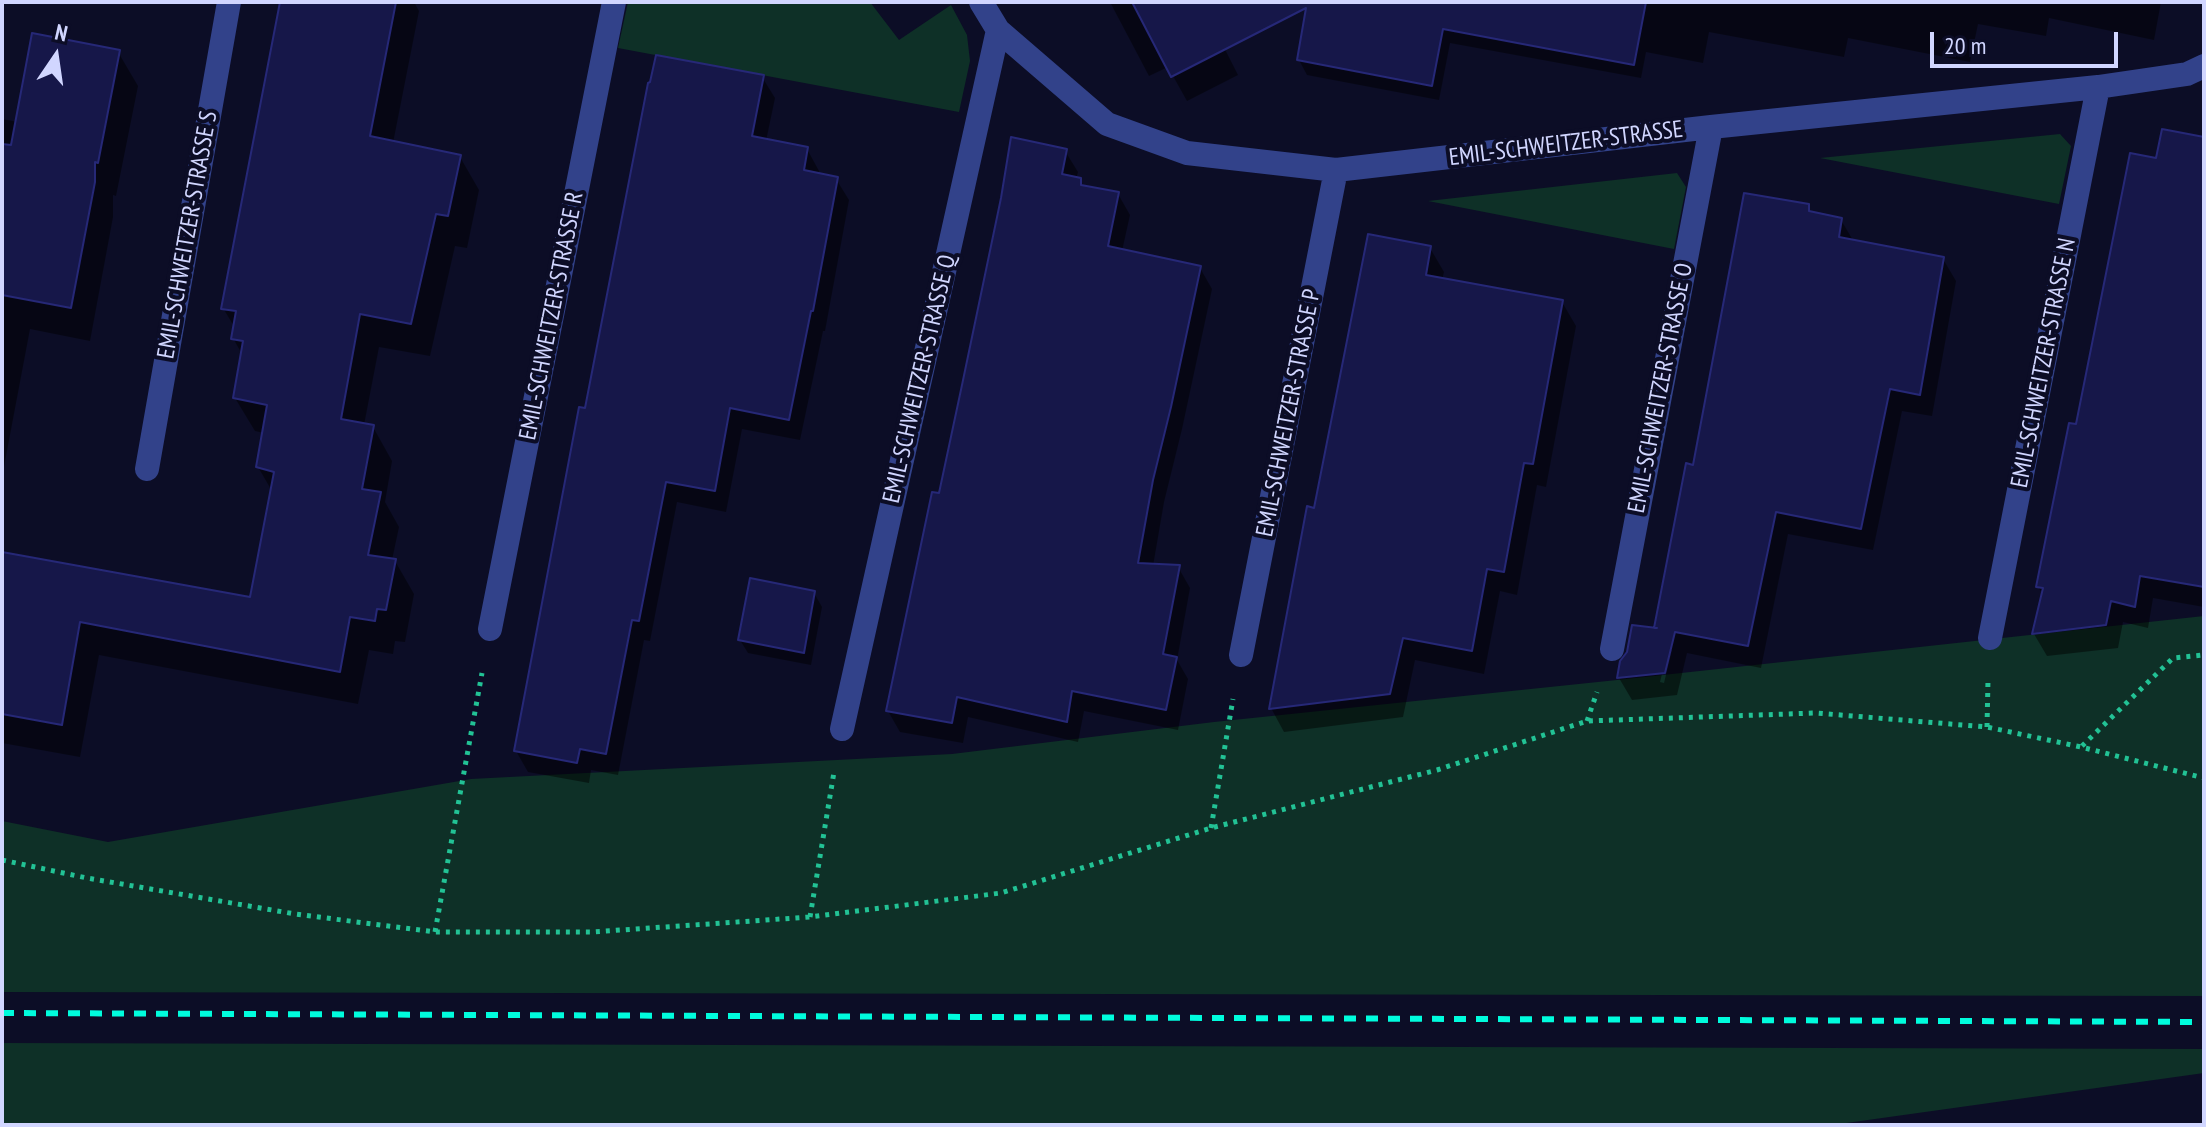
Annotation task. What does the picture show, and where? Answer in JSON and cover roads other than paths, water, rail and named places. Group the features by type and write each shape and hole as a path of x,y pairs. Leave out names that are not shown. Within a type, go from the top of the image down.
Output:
{"street":[{"name":"EMIL-SCHWEITZER-STRASSE S","path":"147,469 229,2"},
{"name":"EMIL-SCHWEITZER-STRASSE R","path":"490,629 614,2"},
{"name":"EMIL-SCHWEITZER-STRASSE","path":"981,2 998,30 1107,124 1187,153 1336,170 2098,87 2187,74 2204,66"},
{"name":"EMIL-SCHWEITZER-STRASSE Q","path":"842,729 998,30"},
{"name":"EMIL-SCHWEITZER-STRASSE N","path":"1990,638 2098,87"},
{"name":"EMIL-SCHWEITZER-STRASSE O","path":"1612,649 1711,127"},
{"name":"EMIL-SCHWEITZER-STRASSE P","path":"1241,655 1336,170"}],"railway":[{"path":"2,1013 2204,1022"}]}
